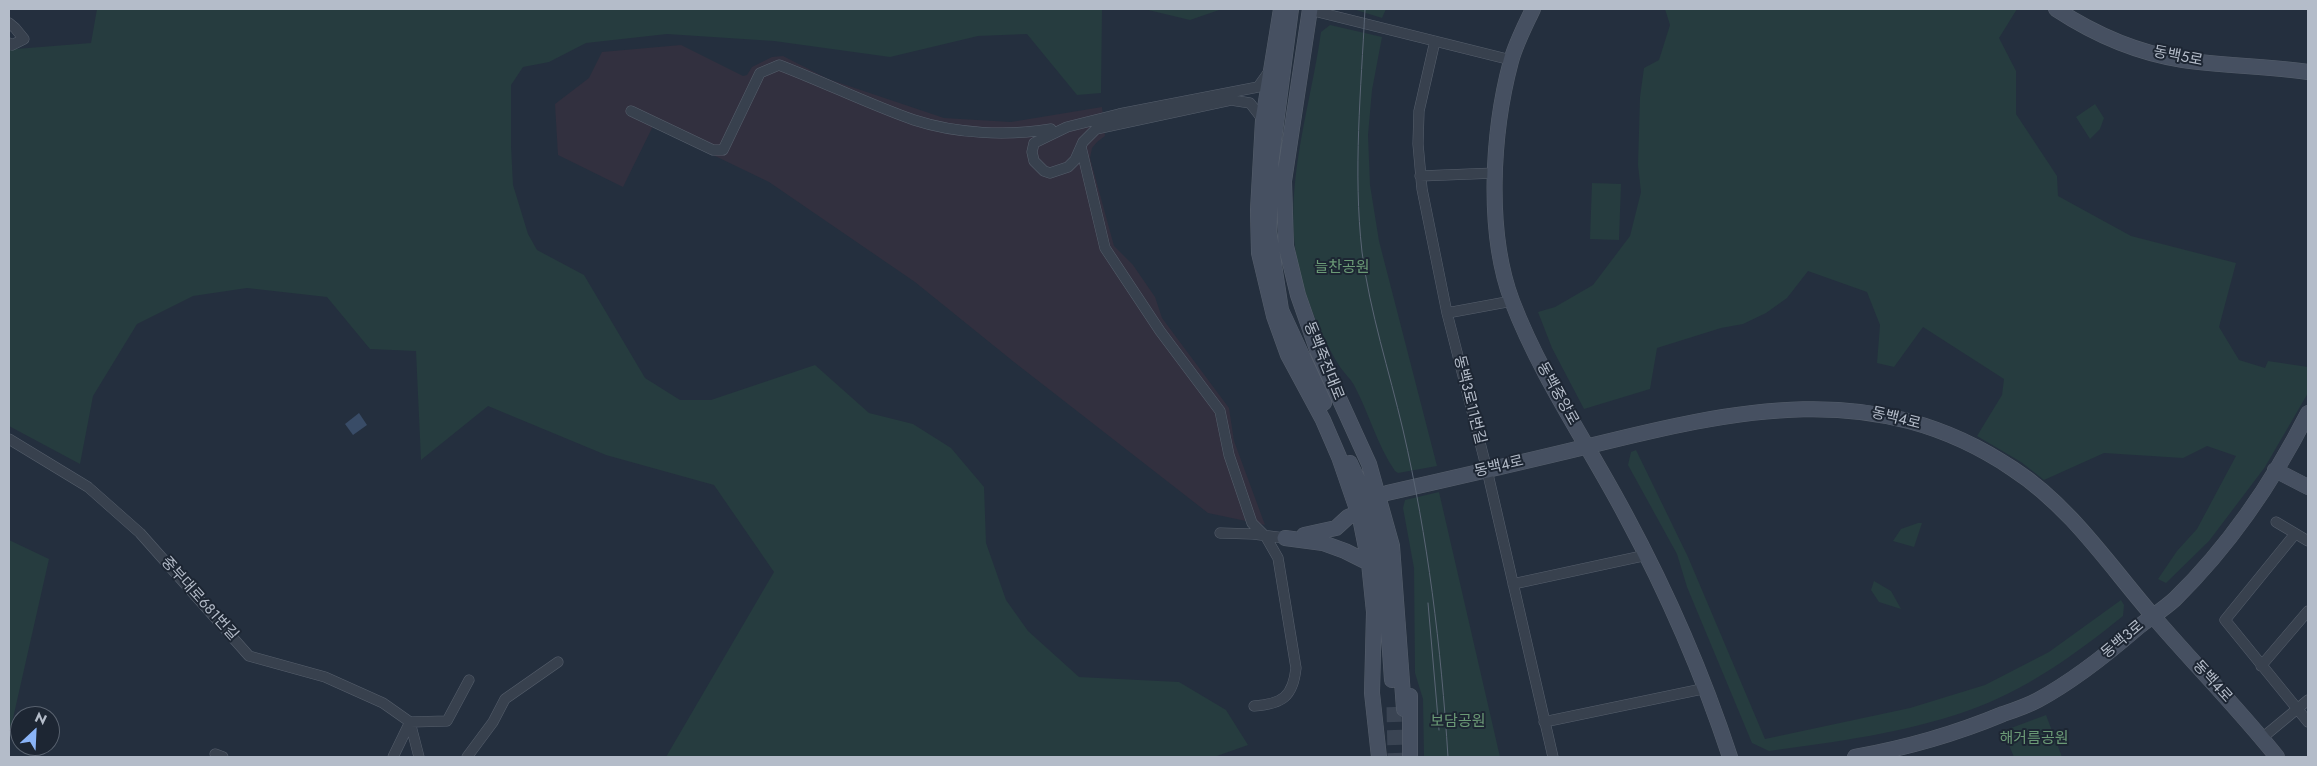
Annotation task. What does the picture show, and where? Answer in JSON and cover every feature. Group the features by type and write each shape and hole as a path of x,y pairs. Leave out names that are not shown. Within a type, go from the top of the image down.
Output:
{"main road":[{"path":"1281,9 1263,120 1258,210 1259,253 1274,316 1288,354 1323,420 1339,457 1358,513 1369,563 1374,612 1372,693 1378,757"},
{"name":"동백죽전대로","path":"1291,9 1270,168 1271,242 1281,310 1365,497 1379,557 1399,708 1392,546 1369,464 1318,352 1298,295 1286,246 1284,181 1310,9"},
{"name":"동백중앙로","path":"1532,9 1511,60 1501,117 1495,173 1495,216 1499,254 1512,301 1540,365 1647,555 1682,628 1707,688 1730,757"},
{"name":"동백5로","path":"2056,9 2112,40 2158,54 2206,63 2261,66 2308,72"},
{"path":"1258,210 1270,168"},
{"path":"1274,316 1295,340"},
{"path":"1318,352 1369,440 1387,493 1403,559 1411,717 1410,757"},
{"name":"동백4로","path":"1387,493 1687,423 1796,408 1847,409 1910,420 1972,445 2014,469 2033,484 2083,532 2152,616 2277,757"},
{"name":"동백3로","path":"1855,757 1887,751 1948,734 2038,700 2102,658 2173,601 2219,550 2254,504 2308,413"},
{"path":"2275,470 2308,487"},
{"path":"1285,538 1327,532 1336,528 1348,517 1358,513"},
{"path":"1285,538 1323,543 1345,550 1369,563"}],"street":[{"path":"1310,9 1511,60"},
{"path":"9,23 24,39 12,45 9,43"},
{"name":"동백3로11번길","path":"1435,41 1419,111 1420,176 1447,313 1487,470 1553,757"},
{"path":"630,111 713,150 723,150 760,73 778,65 915,120 964,130 1021,134 1067,127 1120,114 1258,87 1270,70"},
{"path":"1067,127 1034,143 1032,148 1033,157 1037,165 1044,171 1056,172 1068,167 1075,160 1089,134 1105,126 1231,100 1250,104 1263,120"},
{"path":"1021,134 1034,143"},
{"path":"1081,148 1105,248 1160,331 1220,411 1229,455 1252,523 1266,537 1278,558 1296,668 1295,681 1290,693 1270,705 1254,706"},
{"path":"1068,167 1083,175 1089,182"},
{"path":"1420,176 1495,173"},
{"path":"1447,313 1512,301"},
{"name":"중부대로681번길","path":"9,439 88,487 140,533 249,656 325,677 383,703 410,722"},
{"path":"2276,522 2308,541"},
{"path":"1220,533 1253,534 1285,538"},
{"path":"2295,534 2225,620 2308,722"},
{"path":"1513,584 1647,555"},
{"path":"2261,666 2308,611"},
{"path":"467,757 493,722 505,699 558,662"},
{"path":"410,722 447,721 469,680"},
{"path":"1544,722 1707,688"},
{"path":"2262,738 2308,700"},
{"path":"393,757 410,722"},
{"path":"410,722 419,757"}],"shaded area":[{"path":"681,45 743,76 747,75 752,67 772,57 783,56 828,79 944,118 1011,122 1102,107 1105,136 1092,148 1090,158 1114,246 1133,265 1155,297 1162,318 1229,408 1234,441 1265,525 1208,513 1014,362 915,282 769,182 653,126 623,187 558,155 555,104 589,78 602,52"}],"green space":[{"path":"97,9 1102,9 1101,93 1077,95 1027,34 978,36 890,57 774,41 667,34 586,43 549,62 523,67 511,85 513,185 528,234 537,250 584,275 645,378 680,400 711,400 815,365 869,413 913,424 951,448 984,487 986,543 1006,600 1028,631 1079,677 1179,682 1226,710 1248,745 1214,757 666,757 774,572 714,485 606,455 488,406 421,460 416,351 370,349 327,297 247,288 193,296 137,324 93,396 80,464 9,426 9,46 16,49 91,43"},
{"path":"1144,9 1222,9 1190,20"},
{"path":"1353,9 1386,9 1382,18"},
{"path":"1665,9 2017,9 1999,38 2016,71 2016,114 2057,176 2058,196 2131,236 2236,263 2219,327 2239,360 2265,368 2268,361 2308,367 2308,393 2265,467 2209,541 2166,583 2158,579 2177,551 2197,529 2236,456 2207,446 2183,458 2104,453 2044,480 2021,462 1977,436 2002,395 2004,379 1923,327 1894,367 1877,363 1880,325 1867,292 1808,271 1787,298 1766,313 1743,324 1721,328 1657,348 1650,389 1584,409 1552,348 1538,312 1555,307 1593,285 1630,236 1641,192 1638,165 1640,97 1644,68 1659,60 1670,25"},
{"name":"늘찬공원","path":"1330,25 1382,37 1372,90 1368,135 1370,185 1379,241 1437,466 1398,473 1395,471 1383,451 1354,385 1340,367 1320,330 1305,291 1297,259 1294,194 1298,162 1321,32"},
{"path":"2095,104 2104,118 2100,129 2090,139 2076,117"},
{"path":"1592,183 1621,184 1619,240 1590,239"},
{"path":"1636,450 1688,557 1765,739 1910,708 1985,685 2049,652 2121,600 2124,605 2123,616 2049,670 1988,703 1943,719 1894,731 1769,751 1752,743 1687,587 1677,554 1628,465 1631,452"},
{"name":"보담공원","path":"1439,492 1500,757 1424,757 1423,699 1415,673 1414,568 1403,508 1405,500"},
{"path":"1922,523 1914,547 1893,541 1901,529"},
{"path":"9,540 49,559 16,706 10,706 9,736"},
{"path":"1874,581 1891,591 1901,609 1879,602 1871,590"},
{"name":"해거름공원","path":"2046,715 2062,757 2014,757 2003,731"}],"water":[{"path":"359,413 367,425 353,435 345,424"}],"tunnel":[{"path":"1394,707 1395,757"}],"tram line":[{"path":"1365,9 1358,161 1359,222 1362,252 1365,275 1403,430 1420,511 1442,675 1448,757"},
{"path":"1428,603 1439,730"}]}
